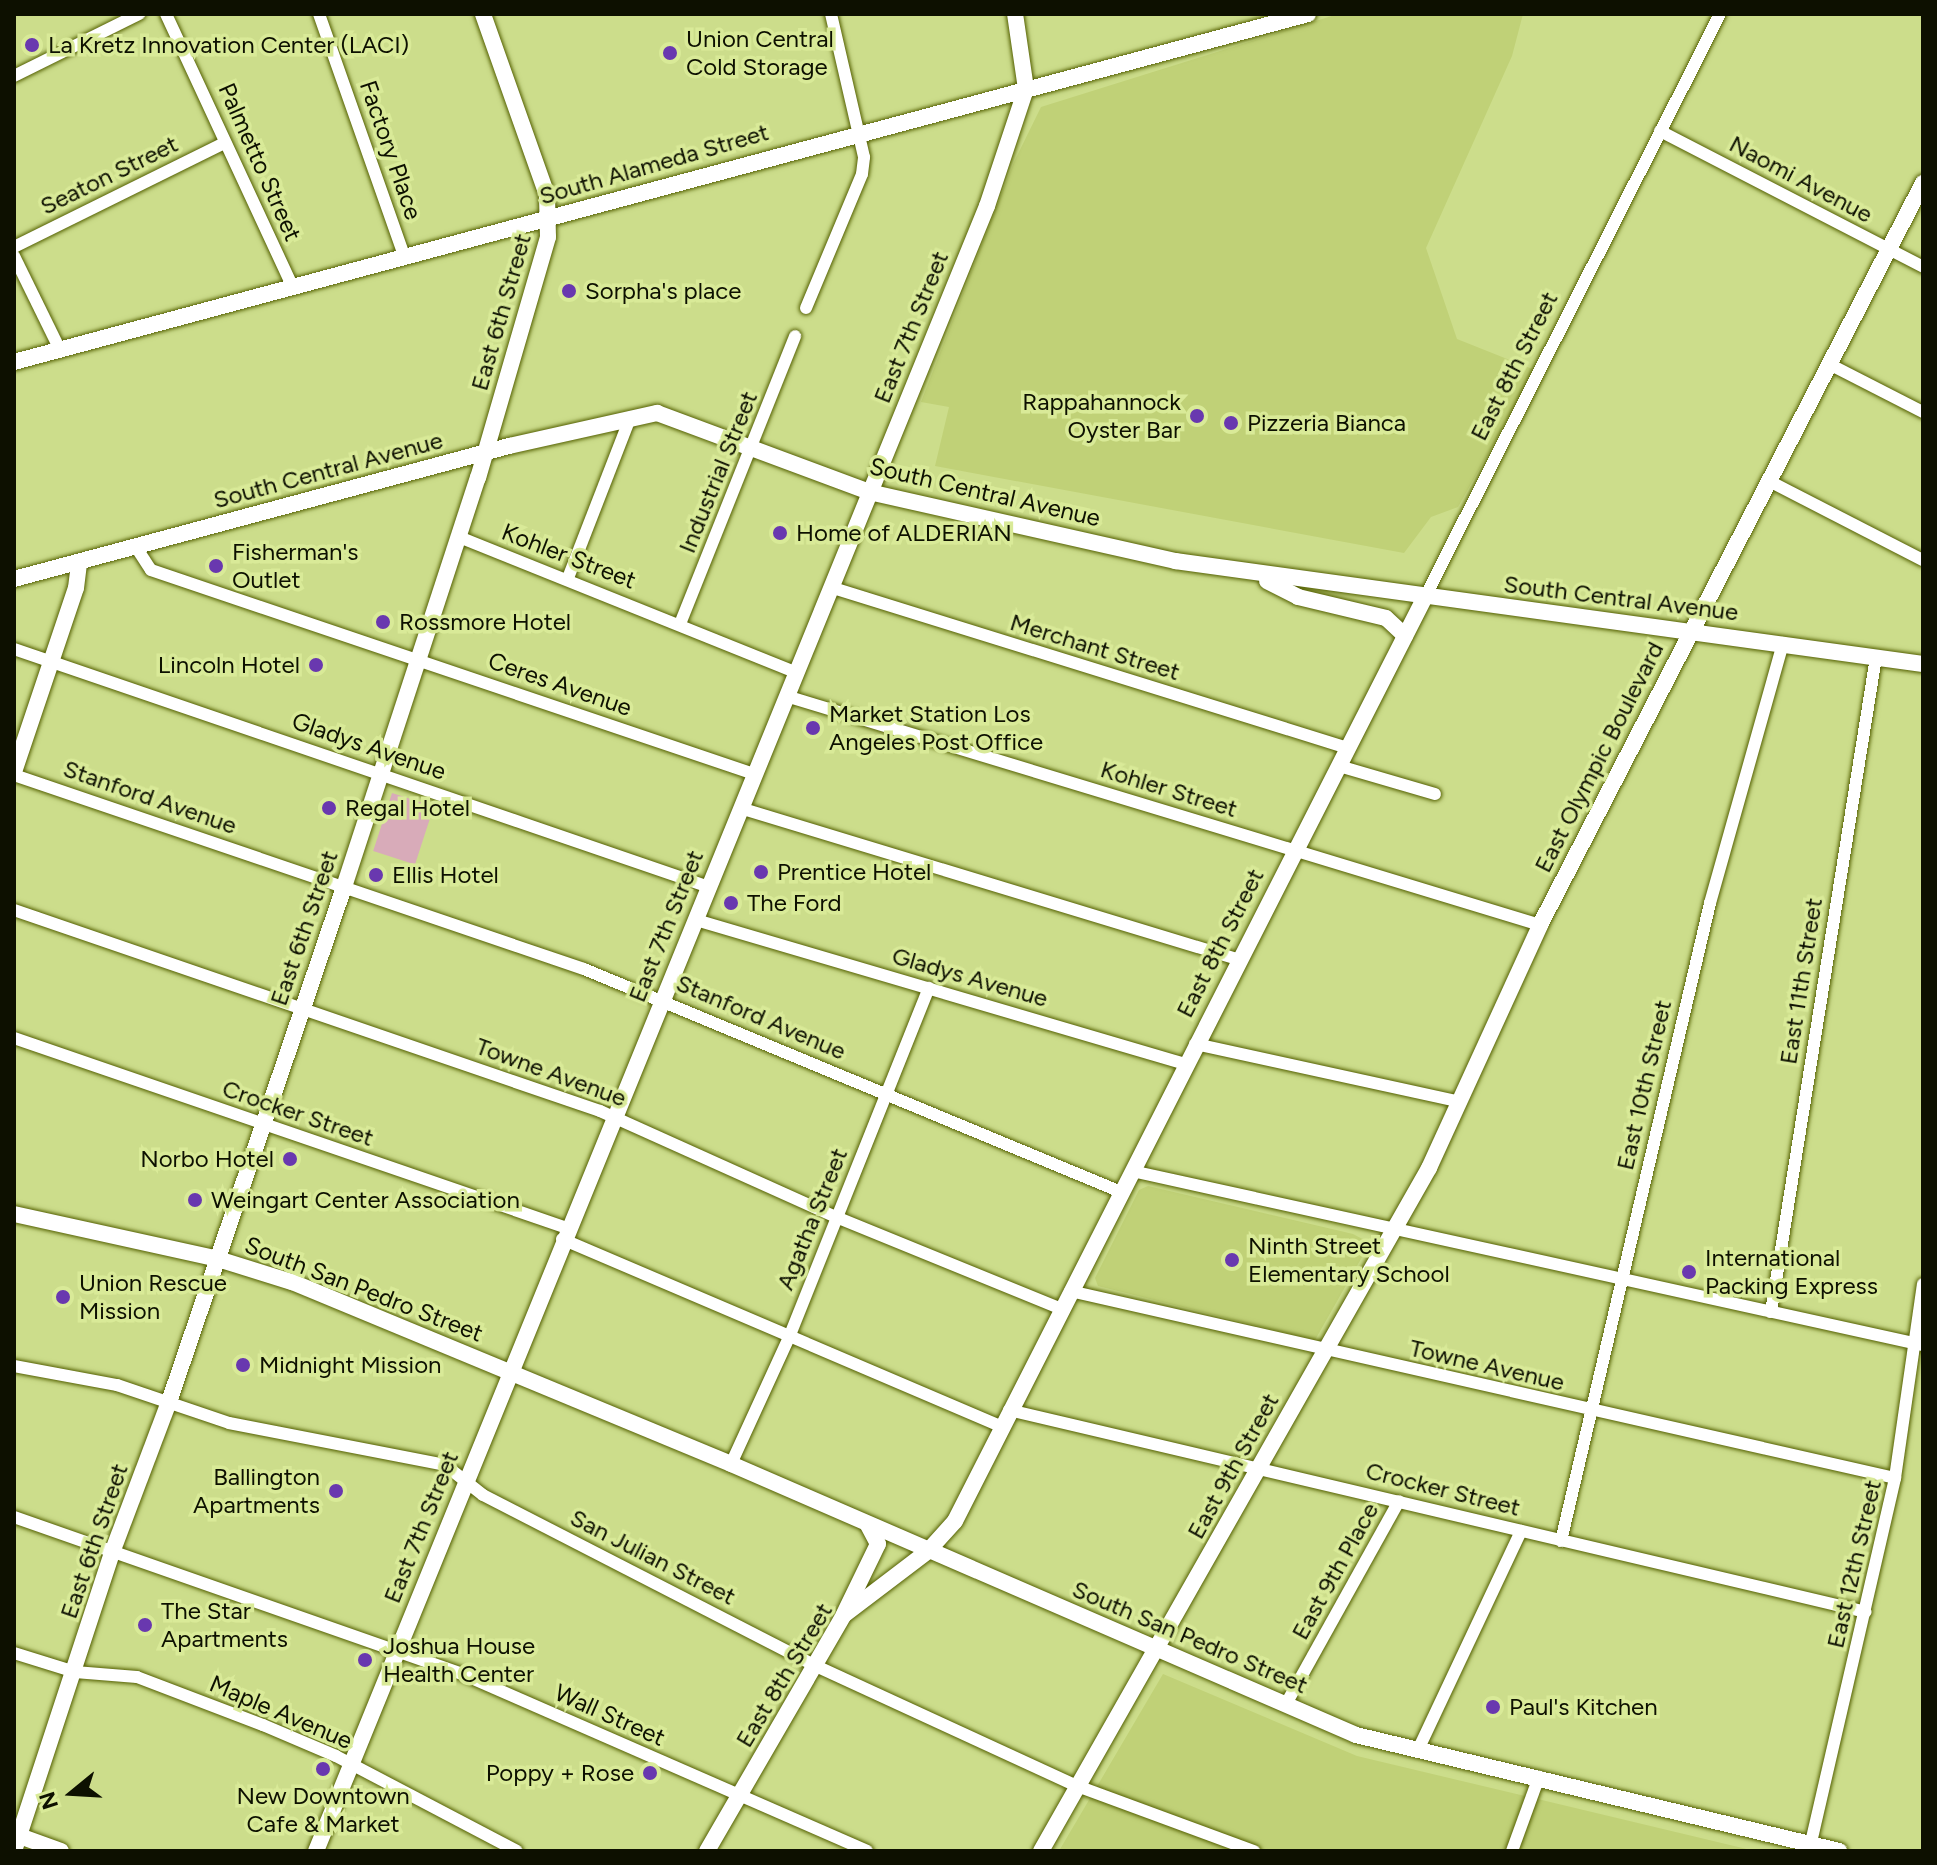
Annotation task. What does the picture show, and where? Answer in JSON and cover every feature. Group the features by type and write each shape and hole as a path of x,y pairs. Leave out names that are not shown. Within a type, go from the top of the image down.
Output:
{"main road":[{"name":"East 6th Street","path":"16,1840 75,1672 113,1550 169,1402 261,1122 343,890 459,537 551,218 483,14"},
{"name":"East 7th Street","path":"316,1851 565,1233 987,206 1026,89 1015,14"},
{"name":"South Alameda Street","path":"14,362 861,131 1308,14"},
{"name":"East Olympic Boulevard","path":"1460,1102 1540,925 1923,183"},
{"name":"South Central Avenue","path":"14,579 485,452 630,418 675,416 869,492 1255,576 1692,630 1923,664"},
{"path":"14,774 52,661 79,562"},
{"path":"1255,576 1298,597 1386,618 1405,636"},
{"name":"East 8th Street","path":"707,1851 844,1615 928,1551 955,1521 1237,959 1425,597"},
{"name":"East 9th Street","path":"1041,1851 1394,1230 1460,1102"},
{"name":"South San Pedro Street","path":"14,1214 218,1259 292,1282 731,1464 1356,1735 1539,1777 1810,1848 1839,1851"},
{"path":"844,1615 878,1544 867,1524"},
{"path":"16,1840 61,1851"}],"street":[{"path":"14,76 139,14"},
{"name":"Palmetto Street","path":"166,14 292,286"},
{"name":"Factory Place","path":"319,14 404,255"},
{"path":"806,308 862,174 861,131 831,14"},
{"name":"East 8th Street","path":"1425,597 1720,14"},
{"name":"Naomi Avenue","path":"1660,131 1923,267"},
{"name":"Seaton Street","path":"14,247 224,143"},
{"path":"14,256 60,350"},
{"name":"Industrial Street","path":"680,624 755,445 795,336"},
{"path":"1829,364 1923,412"},
{"path":"568,578 630,418"},
{"path":"1769,481 1923,560"},
{"name":"Kohler Street","path":"459,537 568,578 795,672"},
{"name":"Ceres Avenue","path":"136,547 151,570 419,658 754,774"},
{"name":"Merchant Street","path":"830,587 1348,748"},
{"name":"East 10th Street","path":"1561,1541 1710,903 1783,643"},
{"name":"Gladys Avenue","path":"14,649 709,887"},
{"name":"East 11th Street","path":"1771,1312 1876,657"},
{"name":"Kohler Street","path":"786,696 1540,925"},
{"path":"1339,766 1435,794"},
{"name":"Stanford Avenue","path":"14,774 662,999 1121,1192"},
{"path":"740,808 1237,959"},
{"name":"Towne Avenue","path":"14,910 614,1117 836,1217 1061,1309"},
{"name":"Gladys Avenue","path":"696,920 1185,1064"},
{"name":"Agatha Street","path":"731,1464 790,1335 929,988"},
{"name":"Crocker Street","path":"14,1038 261,1122 565,1233 1001,1426"},
{"path":"1195,1044 1460,1102"},
{"path":"1132,1171 1919,1345"},
{"name":"East 12th Street","path":"1810,1848 1895,1478 1919,1345 1923,1284"},
{"name":"Towne Avenue","path":"1070,1291 1895,1478"},
{"name":"San Julian Street","path":"14,1366 117,1385 229,1423 445,1465 483,1495 816,1666 1077,1786 1254,1851"},
{"name":"Crocker Street","path":"1009,1410 1866,1612"},
{"name":"East 9th Place","path":"1286,1704 1399,1501"},
{"name":"Wall Street","path":"14,1517 398,1651 867,1851"},
{"path":"1418,1750 1521,1531"},
{"name":"Maple Avenue","path":"14,1653 75,1672 137,1677 351,1765 517,1851"},
{"path":"1512,1851 1539,1777"}],"shaded area":[{"path":"1338,14 1523,14 1512,56 1426,248 1457,339 1535,370 1458,507 1431,517 1404,553 935,466 949,407 921,402 1014,162 1041,107"},
{"path":"392,793 434,807 415,865 373,851"},
{"name":"Ninth Street Elementary School","path":"1148,1186 1353,1234 1370,1243 1315,1340 1098,1286 1095,1278 1139,1190"},
{"path":"1163,1674 1357,1756 1755,1851 1059,1851"}],"place":[{"name":"La Kretz Innovation Center (LACI)","path":"32,45"},
{"name":"Union Central Cold Storage","path":"670,53"},
{"name":"Sorpha's place","path":"569,291"},
{"name":"Rappahannock Oyster Bar","path":"1197,416"},
{"name":"Pizzeria Bianca","path":"1231,423"},
{"name":"Home of ALDERIAN","path":"780,533"},
{"name":"Fisherman's Outlet","path":"216,566"},
{"name":"Rossmore Hotel","path":"383,622"},
{"name":"Lincoln Hotel","path":"316,665"},
{"name":"Market Station Los Angeles Post Office","path":"813,728"},
{"name":"Regal Hotel","path":"329,808"},
{"name":"Prentice Hotel","path":"761,872"},
{"name":"Ellis Hotel","path":"376,875"},
{"name":"The Ford","path":"731,903"},
{"name":"Norbo Hotel","path":"290,1159"},
{"name":"Weingart Center Association","path":"195,1200"},
{"name":"Ninth Street Elementary School","path":"1232,1260"},
{"name":"International Packing Express","path":"1689,1272"},
{"name":"Union Rescue Mission","path":"63,1297"},
{"name":"Midnight Mission","path":"243,1365"},
{"name":"Ballington Apartments","path":"336,1491"},
{"name":"The Star Apartments","path":"145,1625"},
{"name":"Joshua House Health Center","path":"365,1660"},
{"name":"Paul's Kitchen","path":"1493,1707"},
{"name":"New Downtown Cafe & Market","path":"323,1769"},
{"name":"Poppy + Rose","path":"650,1773"}]}
